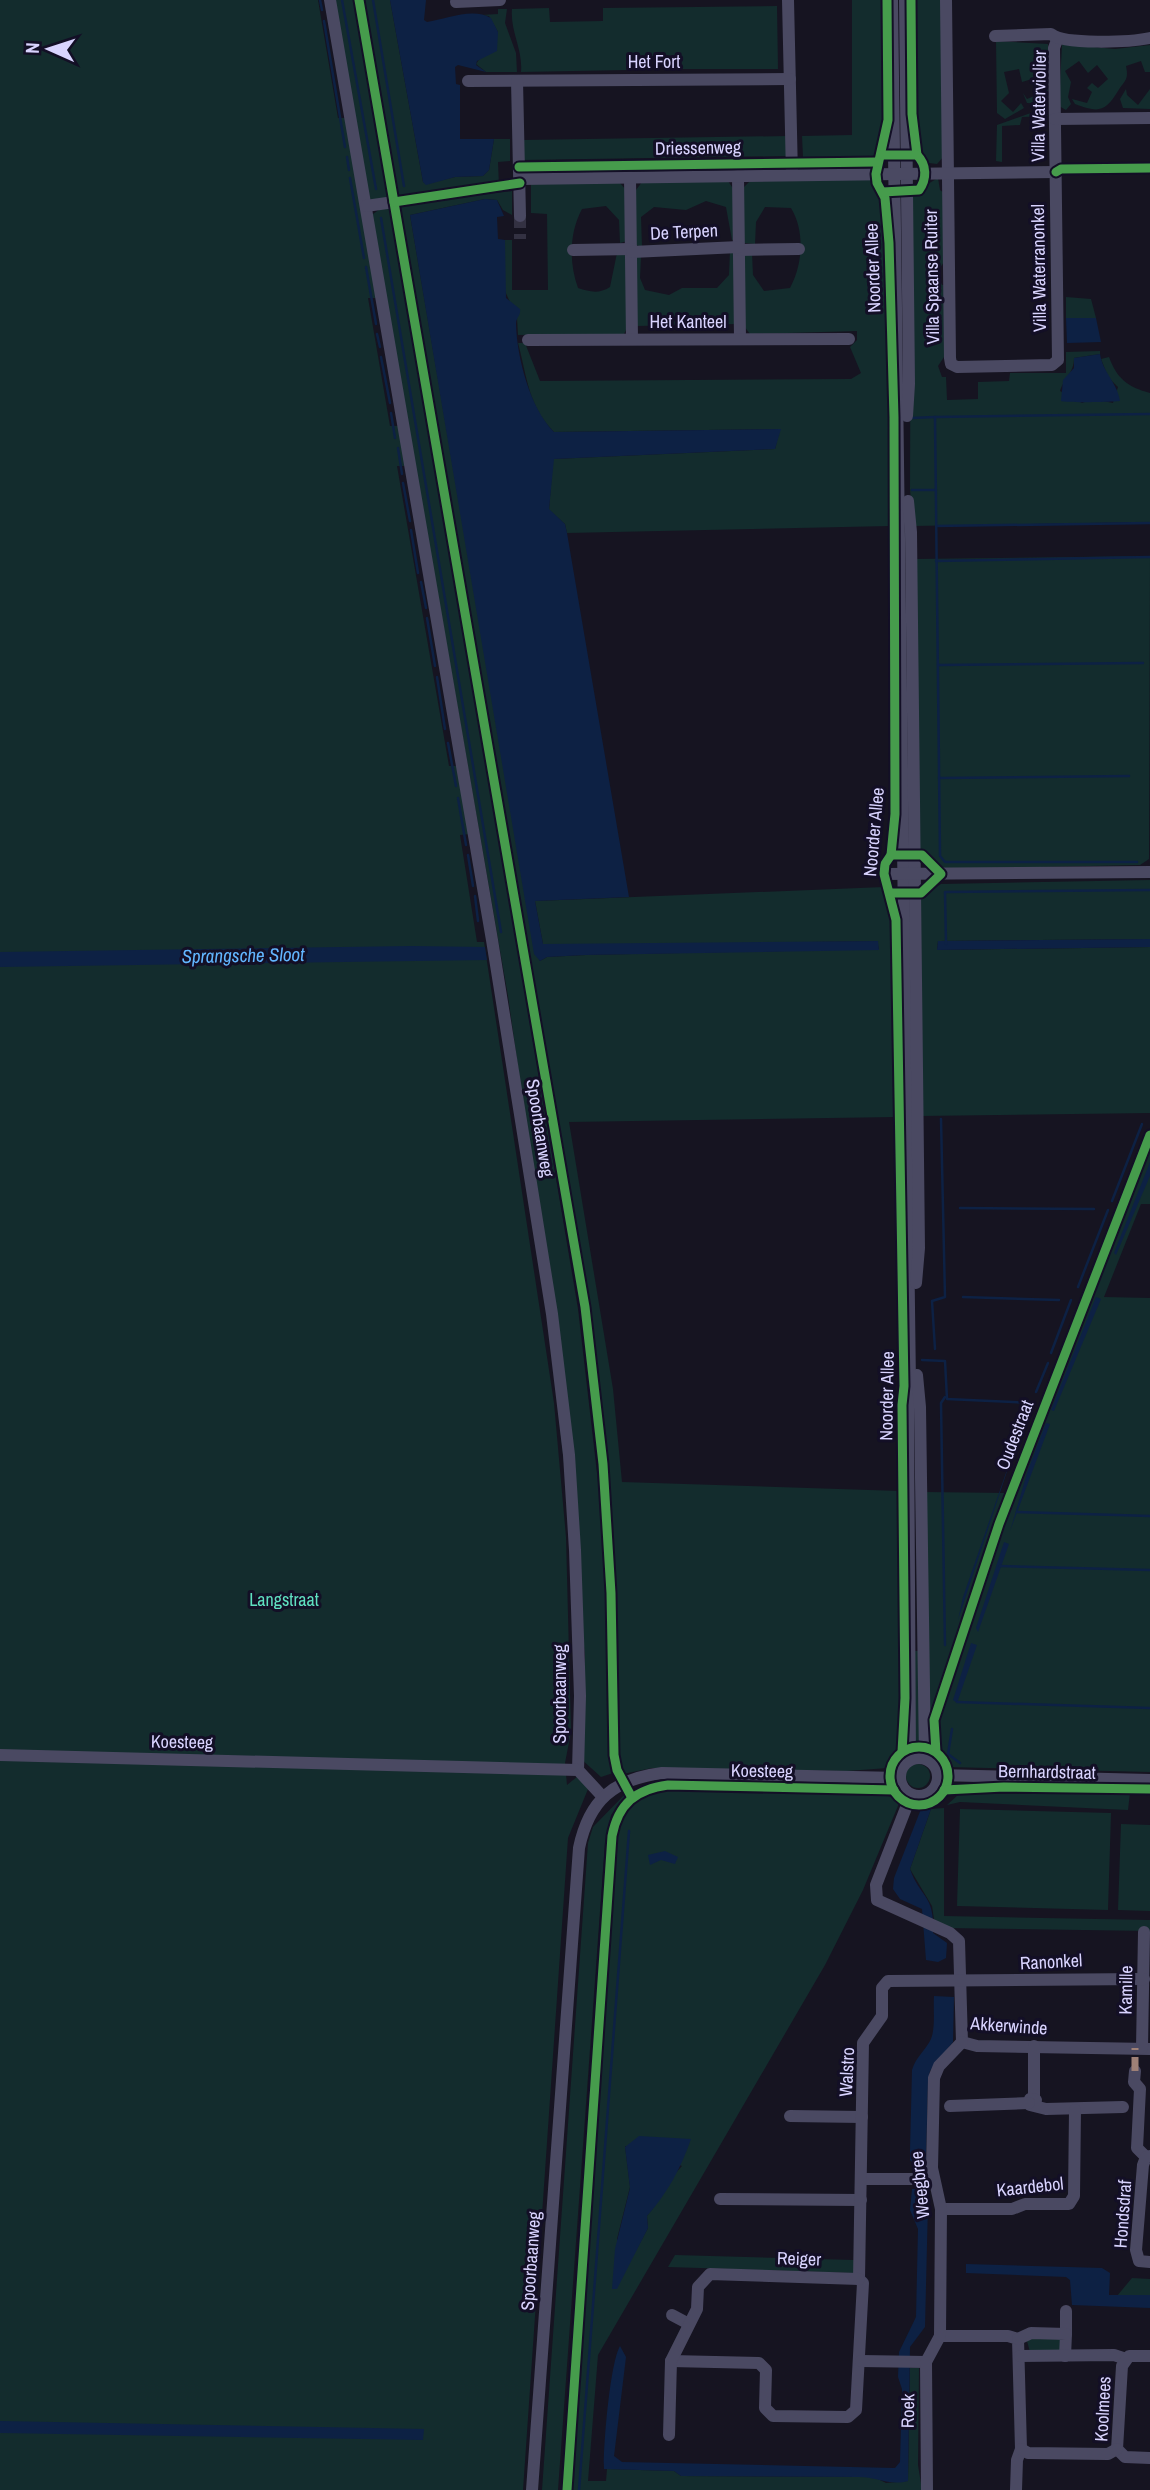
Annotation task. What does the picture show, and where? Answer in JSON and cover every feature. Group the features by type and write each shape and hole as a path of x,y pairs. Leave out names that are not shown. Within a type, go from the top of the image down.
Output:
{"street":[{"name":"Spoorbaanweg","path":"330,0 552,1314 569,1455 575,1550 580,1696 578,1770"},
{"path":"456,2 500,0"},
{"path":"788,0 792,175"},
{"name":"Noorder Allee","path":"892,0 901,508 898,532 908,874"},
{"name":"Noorder Allee","path":"905,0 909,384 906,405 911,1156 908,1409 910,1759"},
{"name":"Villa Spaanse Ruiter","path":"946,0 951,364 1003,366 1056,363"},
{"name":"Villa Waterviolier","path":"995,36 1051,34 1057,40 1117,42 1150,38"},
{"name":"Villa Waterviolier","path":"1056,172 1054,48 1057,40"},
{"name":"Het Fort","path":"468,81 790,79"},
{"path":"517,81 520,216"},
{"path":"1055,119 1150,118"},
{"path":"908,174 1056,172"},
{"name":"Villa Waterranonkel","path":"1056,172 1056,363"},
{"name":"Driessenweg","path":"520,179 908,174"},
{"name":"De Terpen","path":"738,176 740,339"},
{"name":"De Terpen","path":"631,177 632,339"},
{"path":"366,206 394,202"},
{"name":"De Terpen","path":"573,250 799,249"},
{"name":"Het Kanteel","path":"528,340 849,339"},
{"path":"884,874 1150,872"},
{"name":"Noorder Allee","path":"911,1156 920,1407 925,1758"},
{"name":"Koesteeg","path":"0,1755 578,1770"},
{"path":"925,1758 934,1765 938,1775 932,1791 921,1796 911,1795 902,1787 899,1778 904,1765 910,1759 925,1758"},
{"path":"578,1770 603,1797 624,1782 662,1773 899,1778"},
{"name":"Bernhardstraat","path":"938,1775 1150,1780"},
{"name":"Akkerwinde","path":"911,1795 876,1893 882,1905 928,1924 959,1941 962,2042 977,2046 1146,2048"},
{"name":"Spoorbaanweg","path":"532,2490 579,1848 590,1814 603,1797"},
{"name":"Kamille","path":"1144,1932 1146,2048"},
{"name":"Ranonkel","path":"960,1981 1144,1979"},
{"name":"Walstro","path":"859,2279 863,2043 882,2016 885,1984 892,1980 960,1981"},
{"name":"Weegbree","path":"940,2336 941,2209 933,2179 935,2071 962,2042"},
{"path":"1032,2102 1034,2046"},
{"name":"Hondsdraf","path":"1135,2071 1134,2082 1140,2089 1138,2148 1148,2157 1137,2216 1136,2256 1139,2261 1150,2262"},
{"path":"950,2106 1032,2102 1046,2109 1122,2107"},
{"name":"Kaardebol","path":"941,2209 1012,2209 1025,2204 1069,2204 1074,2196 1075,2110"},
{"name":"Walstro","path":"790,2116 862,2117"},
{"path":"861,2179 933,2179"},
{"path":"720,2199 861,2200"},
{"name":"Reiger","path":"669,2435 671,2361 697,2309 698,2287 710,2274 859,2279"},
{"path":"671,2361 759,2363 766,2370 765,2408 773,2416 848,2417 856,2410 858,2369 861,2361 863,2283 859,2279"},
{"path":"1065,2356 1066,2311"},
{"path":"672,2315 689,2324"},
{"path":"1018,2340 1031,2333 1066,2334"},
{"path":"940,2336 1008,2336 1018,2340"},
{"name":"Roek","path":"926,2490 926,2362 940,2336"},
{"path":"1016,2490 1017,2460 1021,2449 1018,2340"},
{"path":"1020,2356 1114,2355 1126,2359"},
{"name":"Koolmees","path":"1150,2356 1129,2356 1126,2359 1118,2407 1117,2449 1119,2455 1125,2457 1150,2458"},
{"path":"861,2361 926,2362"},
{"path":"1021,2449 1028,2453 1108,2454 1117,2449"}],"green space":[{"name":"Langstraat","path":"0,0 318,0 338,118 347,118 377,298 368,298 390,426 400,426 406,466 397,466 449,766 457,766 470,834 460,835 477,942 484,942 554,1403 566,1537 571,1732 565,1763 567,1785 578,1776 588,1789 568,1838 523,2490 0,2490"},
{"path":"334,0 356,0 390,197 371,201 367,190"},
{"path":"364,0 390,0 423,182 426,184 455,177 483,176 489,170 494,139 510,139 510,161 498,162 499,186 402,198 397,195"},
{"path":"852,0 883,0 884,127 881,147 875,157 803,157 802,136 852,135"},
{"path":"912,0 942,0 944,156 937,164 929,163 919,150 914,117"},
{"path":"777,6 778,69 679,69 679,57 628,58 627,70 521,72 512,17 512,9 549,8 550,22 603,21 603,8"},
{"path":"498,9 507,9 505,23 516,53 517,72 486,72 476,64 498,32 489,16 481,15 498,14"},
{"path":"996,41 1048,44 1048,100 1044,104 1027,103 1023,93 1027,99 1039,94 1032,79 1022,82 1019,69 1004,72 1009,93 1001,101 1013,112 1021,103 1024,108 1005,119 997,113"},
{"path":"1062,44 1115,49 1150,45 1150,72 1145,72 1141,61 1126,66 1126,80 1109,103 1101,109 1090,109 1075,104 1072,99 1087,103 1092,92 1087,88 1092,83 1098,88 1108,79 1097,65 1088,73 1079,61 1065,71 1071,82 1068,97 1071,104 1066,110 1059,106"},
{"path":"1126,89 1127,95 1138,105 1150,89 1150,109 1123,108 1120,99"},
{"path":"1042,109 1048,116 1022,117 1020,125 1002,126 1002,162 996,161 997,125"},
{"path":"788,136 788,156 522,160 522,140"},
{"path":"874,165 874,168 802,169 801,166"},
{"path":"737,166 737,170 631,171 631,167"},
{"path":"874,178 884,200 887,256 892,435 890,526 567,533 565,524 549,510 553,459 775,449 780,429 554,432 545,422 534,401 518,343 525,343 540,381 851,379 861,373 850,347 857,340 857,331 750,334 744,326 745,253 752,253 753,275 764,291 790,288 798,269 801,248 799,227 791,208 765,207 756,222 755,244 744,243 743,188 750,181"},
{"path":"938,178 940,190 944,193 944,262 937,272 942,285 945,285 946,354 938,366 942,377 946,377 947,400 978,399 978,382 1009,381 1010,373 1066,373 1066,352 1100,351 1100,354 1074,358 1060,391 1082,403 1093,399 1113,403 1118,387 1108,377 1101,359 1109,357 1124,381 1150,393 1150,522 913,526 910,489 911,194"},
{"path":"728,181 734,190 736,239 732,240 726,207 706,201 686,210 654,207 641,217 642,247 636,245 636,190 642,182"},
{"path":"531,183 620,183 626,190 627,241 620,243 619,220 606,206 582,209 572,248 578,288 594,292 610,287 617,253 626,252 628,326 624,334 518,335 517,318 505,291 505,240 512,240 512,290 548,290 547,214 531,213"},
{"path":"512,191 512,215 503,210 497,200 485,199 410,215 536,954 540,961 547,957 585,955 879,949 877,941 548,946 543,944 535,901 884,887 894,920 896,1117 569,1122 613,1389 622,1482 900,1491 901,1721 898,1752 888,1768 847,1771 652,1768 623,1774 618,1764 611,1525 599,1390 588,1307 399,210 405,203"},
{"path":"383,207 390,208 394,218 578,1309 603,1525 607,1593 608,1739 616,1772 601,1777 580,1758 585,1655 529,1145 508,996 373,223 373,214"},
{"path":"730,251 734,252 736,324 636,326 635,257 641,256 640,278 645,290 669,295 682,288 717,288 729,275"},
{"path":"1066,297 1091,299 1096,318 1066,318"},
{"path":"1150,556 1149,859 1140,865 942,869 927,853 918,850 915,559"},
{"path":"1150,880 1150,939 938,941 937,950 1150,947 1150,1113 920,1116 919,898 941,884"},
{"path":"1150,1143 1150,1204 1141,1204 1104,1297 1150,1298 1150,1772 948,1767 939,1753 937,1715 1027,1457"},
{"path":"924,1492 1006,1493 927,1721"},
{"path":"913,1651 920,1651 922,1746 914,1745"},
{"path":"918,1764 927,1767 930,1776 927,1785 918,1788 909,1785 906,1776 909,1767"},
{"path":"631,1788 611,1815 605,1842 558,2490 542,2490 588,1843 593,1827"},
{"path":"663,1789 830,1789 887,1796 900,1801 863,1890 825,1965 598,2355 588,2481 606,2481 607,2469 674,2471 681,2476 874,2477 886,2483 908,2481 910,2368 919,2368 918,2465 922,2490 569,2490 615,1830 631,1804 644,1794","holes":["625,2146 682,2166 647,2216 648,2228 632,2258 617,2239 630,2187"]},
{"path":"1130,1793 1128,1810 960,1802 947,1805 959,1794"},
{"path":"944,1808 944,1916 1150,1920 1150,1931 946,1928 934,1919 932,1906 910,1869 931,1809"},
{"path":"960,1809 1111,1813 1108,1910 957,1906"},
{"path":"1121,1824 1150,1825 1150,1911 1118,1910"},
{"path":"675,2255 854,2260 854,2273 668,2267"},
{"path":"1132,2278 1150,2279 1150,2295 1117,2296"},
{"path":"1031,2336 1058,2336 1062,2341 1059,2353 1030,2352 1027,2341"}],"water":[{"path":"390,0 426,0 424,20 427,22 468,14 491,18 498,32 497,51 477,61 476,65 486,72 458,65 455,67 456,84 460,85 460,139 494,139 489,170 483,176 455,177 426,185 423,182"},
{"path":"485,199 497,200 504,216 497,217 498,239 505,240 506,298 520,309 516,324 526,382 538,410 554,432 781,429 775,449 554,459 549,509 565,524 567,533 629,897 535,901 543,944 878,941 879,950 585,955 547,957 540,961 534,954 410,215"},
{"path":"1066,318 1096,318 1101,342 1067,343"},
{"path":"1100,354 1120,401 1061,401 1063,380 1074,368 1074,358"},
{"path":"1150,939 1150,947 937,950 938,941"},
{"name":"Sprangsche Sloot","path":"485,947 487,960 0,967 0,952"},
{"path":"1150,1162 1150,1176 1116,1255 1114,1253"},
{"path":"1096,1297 1101,1299 1054,1411 1051,1410"},
{"path":"1046,1423 1050,1424 1010,1531 1028,1470"},
{"path":"1019,1435 958,1620 963,1597"},
{"path":"1004,1542 1009,1544 978,1632 976,1628"},
{"path":"971,1643 977,1645 957,1703 953,1700"},
{"path":"921,1809 931,1809 910,1869 932,1911 933,1933 947,1943 946,1958 938,1962 926,1960 922,1909 900,1899 893,1889 894,1878"},
{"path":"665,1851 678,1857 675,1864 661,1860 650,1865 648,1855"},
{"path":"934,1996 954,1997 953,2042 930,2071 926,2158 920,2165 915,2165 910,2160 912,2070 932,2036"},
{"path":"639,2136 691,2139 673,2180 647,2216 648,2228 617,2289 612,2289 615,2249 630,2188 625,2147"},
{"path":"912,2189 923,2189 928,2204 925,2327 910,2347 908,2481 895,2482 866,2477 681,2476 674,2471 604,2469 610,2387 620,2346 626,2357 614,2456 622,2462 895,2468 900,2462 902,2389 898,2377 899,2352 916,2317 918,2229 910,2210"},
{"path":"966,2264 1102,2268 1110,2273 1109,2295 1150,2295 1150,2308 1072,2305 1070,2280 1066,2277 966,2273"},
{"path":"0,2421 424,2429 423,2440 0,2433"}],"waterway":[{"path":"320,0 322,10"},
{"path":"342,0 376,189"},
{"path":"373,0 404,186"},
{"path":"324,21 345,147"},
{"path":"347,157 349,170"},
{"path":"350,178 364,258"},
{"path":"381,218 501,932"},
{"path":"366,267 376,324"},
{"path":"377,334 380,347"},
{"path":"381,357 390,403"},
{"path":"391,413 395,438"},
{"path":"1137,862 945,862 940,856 935,417 1150,414"},
{"path":"911,418 935,417"},
{"path":"398,448 402,474"},
{"path":"403,483 410,521"},
{"path":"912,490 936,490"},
{"path":"936,526 1150,523"},
{"path":"411,530 418,573"},
{"path":"936,561 1150,557"},
{"path":"421,582 426,608"},
{"path":"427,618 435,666"},
{"path":"938,665 1143,663"},
{"path":"437,677 445,729"},
{"path":"448,743 456,786"},
{"path":"939,778 1129,776"},
{"path":"458,798 466,845"},
{"path":"468,855 473,886"},
{"path":"946,944 945,892 1150,890"},
{"path":"475,896 478,921"},
{"path":"935,1349 932,1301 945,1297 941,1119"},
{"path":"1112,1201 1142,1124"},
{"path":"960,1208 1094,1209"},
{"path":"1078,1287 1108,1210"},
{"path":"963,1297 1059,1300"},
{"path":"1051,1353 1071,1300"},
{"path":"922,1360 945,1361 947,1399 1033,1403 1023,1426"},
{"path":"1036,1392 1048,1363"},
{"path":"945,1397 941,1403 945,1645"},
{"path":"1017,1512 1150,1516"},
{"path":"1000,1566 1150,1570"},
{"path":"957,1702 1150,1708"},
{"path":"952,1729 948,1754 960,1763"},
{"path":"579,2490 629,1831"}],"tunnel":[{"path":"520,216 520,239"}],"marked path":[{"path":"1135,2048 1135,2071"}],"cycle path":[{"path":"359,0 585,1307 603,1464 611,1593 614,1755 617,1770 631,1796"},
{"path":"887,0 888,120 876,174 877,183 885,198 889,243 894,417 895,814 891,855 885,864 884,874 896,920 904,1386 905,1698 902,1752"},
{"path":"911,0 912,114 917,155"},
{"path":"881,155 917,155 925,172 919,190 883,192"},
{"path":"519,167 877,162"},
{"path":"1056,172 1061,169 1150,168"},
{"path":"394,202 520,183"},
{"path":"891,855 922,855 941,874 921,893 891,893"},
{"name":"Oudestraat","path":"936,1752 934,1720 999,1524 1150,1135"},
{"path":"919,1747 935,1752 943,1760 948,1776 943,1792 935,1800 919,1805 903,1800 895,1792 890,1776 895,1760 903,1752 919,1747"},
{"path":"567,2490 612,1836 619,1815 638,1794 668,1785 894,1790"},
{"path":"944,1790 1004,1787 1150,1789"}]}
